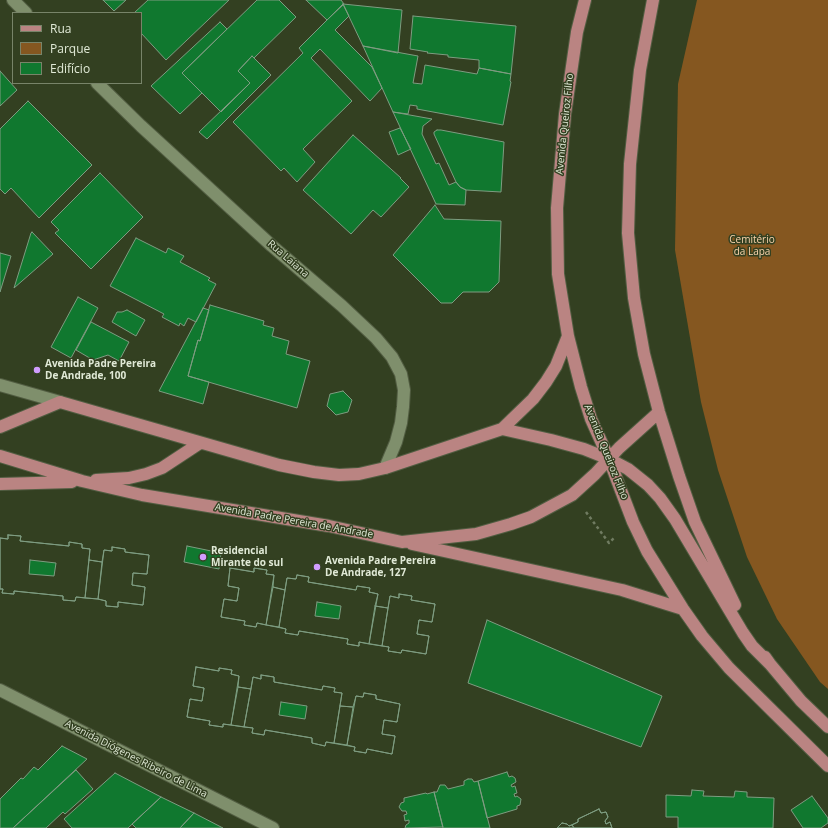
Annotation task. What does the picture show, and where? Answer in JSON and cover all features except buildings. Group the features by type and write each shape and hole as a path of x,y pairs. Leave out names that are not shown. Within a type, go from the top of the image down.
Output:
{"main road":[{"name":"Avenida Queiroz Filho","path":"585,0 577,32 565,114 557,208 558,274 568,336 591,419 609,459 633,522 647,551 683,609 702,636 729,668 828,766"},
{"path":"653,0 640,70 630,164 628,233 634,298 644,354 659,412 695,522 739,614 770,664"},
{"path":"0,426 60,402 279,465 339,475 359,474 385,468 502,429 533,399 546,382 556,366 568,336"},
{"name":"Avenida Padre Pereira de Andrade","path":"0,456 82,481 142,495 329,526 402,542 476,534 530,517 572,495 659,412"},
{"path":"502,429 584,449 609,459 628,469 648,485 660,498 675,520 752,646 770,664 801,701 828,727"},
{"path":"0,484 82,481 123,478 146,474 162,468 200,443"},
{"path":"402,542 622,590 683,609"}],"street":[{"path":"13,0 25,12"},
{"name":"Rua Laiana","path":"98,84 141,126 272,246 342,306 376,338 392,357 401,374 404,390 403,407 396,442 385,468"},
{"path":"0,385 60,402"},
{"name":"Avenida Diógenes Ribeiro de Lima","path":"0,690 273,828"}],"path":[{"path":"592,519 609,543"}],"green space":[{"name":"Cemitério da Lapa","path":"697,0 828,0 828,689 820,682 777,619 747,557 718,470 701,402 675,250 678,84"}],"place":[{"name":"Avenida Padre Pereira De Andrade, 100","path":"37,370"},
{"name":"Residencial Mirante do sul","path":"203,557"},
{"name":"Avenida Padre Pereira De Andrade, 127","path":"317,567"}]}
